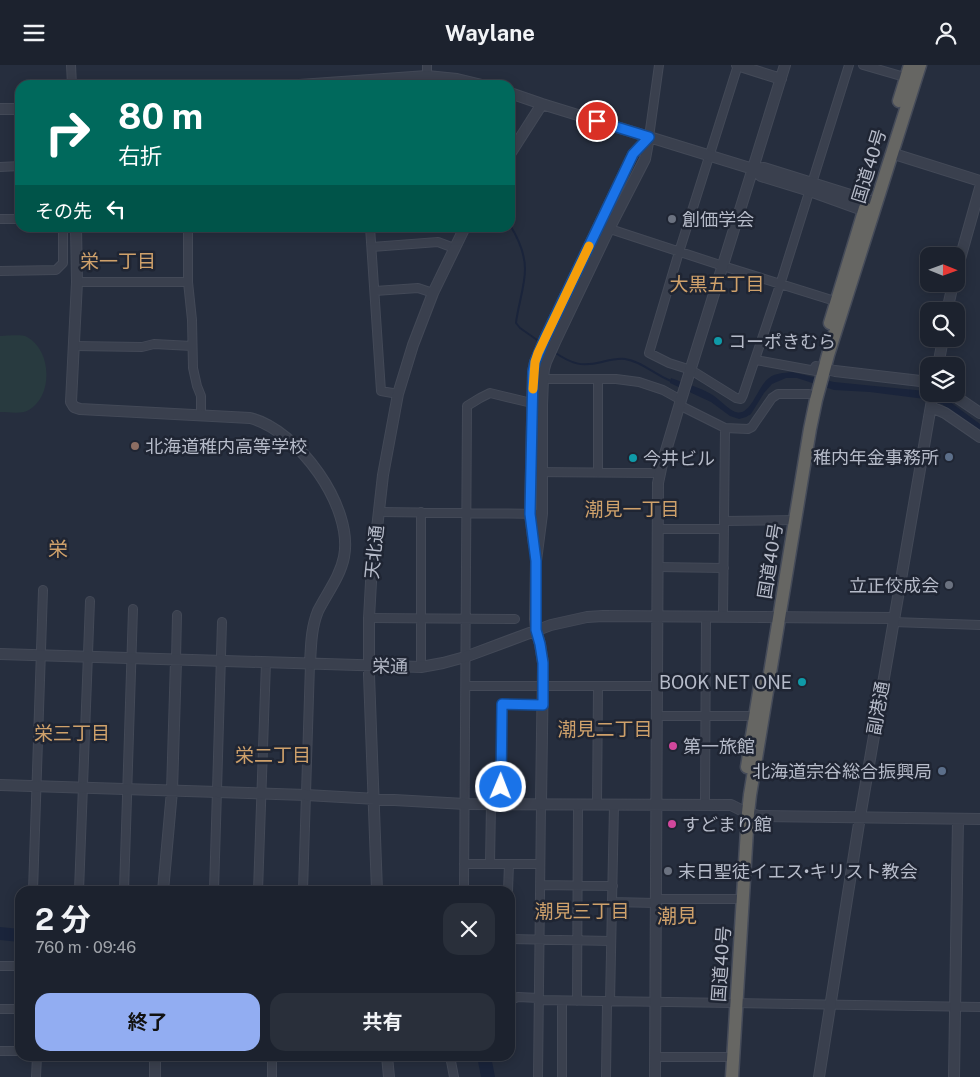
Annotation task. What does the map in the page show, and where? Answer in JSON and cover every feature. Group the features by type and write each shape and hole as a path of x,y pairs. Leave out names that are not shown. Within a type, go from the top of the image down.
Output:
{"highway":[{"name":"国道40号","path":"870,207 891,153 910,79 910,65"},
{"name":"国道40号","path":"724,1077 729,1057 744,812 791,520 810,429 817,378 910,79 920,65"},
{"name":"国道40号","path":"729,1057 732,1077"}],"street":[{"path":"71,65 72,80"},
{"path":"427,65 427,76"},
{"path":"538,404 533,372 535,362 543,355 604,227 645,159 659,65"},
{"path":"781,79 737,65 649,353 740,399 744,395 756,360 849,65"},
{"path":"654,1077 657,529 659,473 785,65"},
{"path":"863,65 910,79"},
{"path":"402,80 427,76 462,80"},
{"path":"515,95 753,169 761,176 811,187 870,207"},
{"path":"515,146 542,104"},
{"path":"0,109 15,109"},
{"path":"891,153 980,181"},
{"path":"0,167 15,166"},
{"path":"963,247 980,188"},
{"path":"0,219 15,219"},
{"path":"604,227 780,285 841,302"},
{"path":"0,271 56,270 63,263 63,232"},
{"path":"76,232 77,282 71,402 74,407 80,409 250,418 268,424 285,436 308,458 322,477 333,498 342,522 345,539 345,555 342,569 317,614 311,640 303,886"},
{"path":"188,232 188,282 192,320 194,375 201,396 201,415"},
{"path":"370,232 381,391 398,394"},
{"name":"天北通","path":"377,886 368,665 371,582 378,512 387,449 398,394 433,293 462,232"},
{"path":"372,247 438,242 454,249"},
{"path":"77,282 188,282"},
{"path":"375,291 418,288 433,293"},
{"path":"74,346 142,347 154,344 192,346"},
{"path":"538,1077 543,663 536,630 536,561 530,514 536,472 538,404 543,379 543,355"},
{"path":"756,360 817,378"},
{"path":"543,379 616,379 639,382 662,390 725,428 748,429 752,427 772,398 778,394 835,371 920,380"},
{"path":"598,379 598,473"},
{"path":"464,886 467,405 490,393 538,404"},
{"name":"副港通","path":"819,1077 860,817 932,402"},
{"path":"934,402 945,413 980,437"},
{"path":"964,402 980,413"},
{"path":"723,617 725,428"},
{"path":"536,472 659,473"},
{"path":"536,472 542,514 536,561"},
{"path":"378,512 542,514"},
{"path":"421,512 421,667"},
{"path":"657,529 791,520"},
{"path":"657,567 724,568"},
{"path":"33,886 43,590"},
{"path":"79,886 90,601"},
{"path":"124,886 133,609"},
{"path":"163,886 172,791 177,615"},
{"name":"栄通","path":"0,654 421,667 466,657 551,625 587,617 775,617 893,620"},
{"path":"705,805 706,617"},
{"path":"369,618 515,619"},
{"path":"893,620 980,625"},
{"path":"214,886 222,621"},
{"path":"258,886 266,662"},
{"path":"466,686 656,687"},
{"path":"597,805 598,686"},
{"path":"490,864 502,704 543,705"},
{"path":"656,716 759,716"},
{"path":"0,785 306,795 465,804 731,805 744,812 758,816 980,819"},
{"path":"577,1001 578,805"},
{"path":"606,1077 614,805"},
{"path":"954,1077 958,819"},
{"path":"508,864 508,886"},
{"path":"464,865 540,865"},
{"path":"540,885 613,886"},
{"path":"612,902 739,899"},
{"path":"515,939 611,941"},
{"path":"0,966 15,966"},
{"path":"515,998 609,1002 980,1007"},
{"path":"562,1001 562,1077"},
{"path":"0,1009 15,1009"},
{"path":"0,1051 15,1051"},
{"path":"655,1057 729,1057"},
{"path":"36,1061 36,1077"},
{"path":"154,1077 155,1061"},
{"path":"272,1061 272,1077"},
{"path":"387,1061 389,1077"},
{"path":"451,1061 454,1077"}],"shaded area":[{"path":"18,335 27,337 35,343 45,363 45,385 42,396 36,405 27,411 18,413 0,412 0,336"}],"water":[{"path":"792,372 834,382 920,391 920,398 834,390 797,378 786,378 772,384 751,414 739,419 730,416 711,402 670,383 671,378 696,387 714,396 733,411 741,412 750,405 765,382 771,376"},
{"path":"935,402 950,402 980,424 980,431 942,404"},
{"path":"0,927 15,928 15,942 0,940"},
{"path":"478,1061 492,1061 495,1077 481,1077"}],"waterway":[{"path":"514,232 525,263 524,282 516,323 540,342"},
{"path":"554,352 572,362 582,364 616,359 631,360 671,381"}],"slow traffic":[{"path":"533,389 533,372 538,353 589,246"}],"place":[{"name":"創価学会","path":"672,219"},
{"name":"コーポきむら","path":"718,341"},
{"name":"北海道稚内高等学校","path":"135,446"},
{"name":"稚内年金事務所","path":"949,457"},
{"name":"今井ビル","path":"633,458"},
{"name":"立正佼成会","path":"949,585"},
{"name":"BOOK NET ONE","path":"802,682"},
{"name":"第一旅館","path":"673,746"},
{"name":"北海道宗谷総合振興局","path":"942,771"},
{"name":"すどまり館","path":"672,824"},
{"name":"末日聖徒イエス•キリスト教会","path":"668,871"}],"district":[{"name":"栄一丁目","path":"118,261"},
{"name":"大黒五丁目","path":"717,284"},
{"name":"潮見一丁目","path":"632,509"},
{"name":"栄","path":"58,549"},
{"name":"潮見二丁目","path":"605,729"},
{"name":"栄三丁目","path":"72,733"},
{"name":"栄二丁目","path":"273,755"},
{"name":"潮見三丁目","path":"582,911"},
{"name":"潮見","path":"677,916"}],"route":[{"path":"501,787 502,704 543,705 543,663 535,619 536,561 530,514 533,372 535,362 633,154 649,137 597,121"}]}
